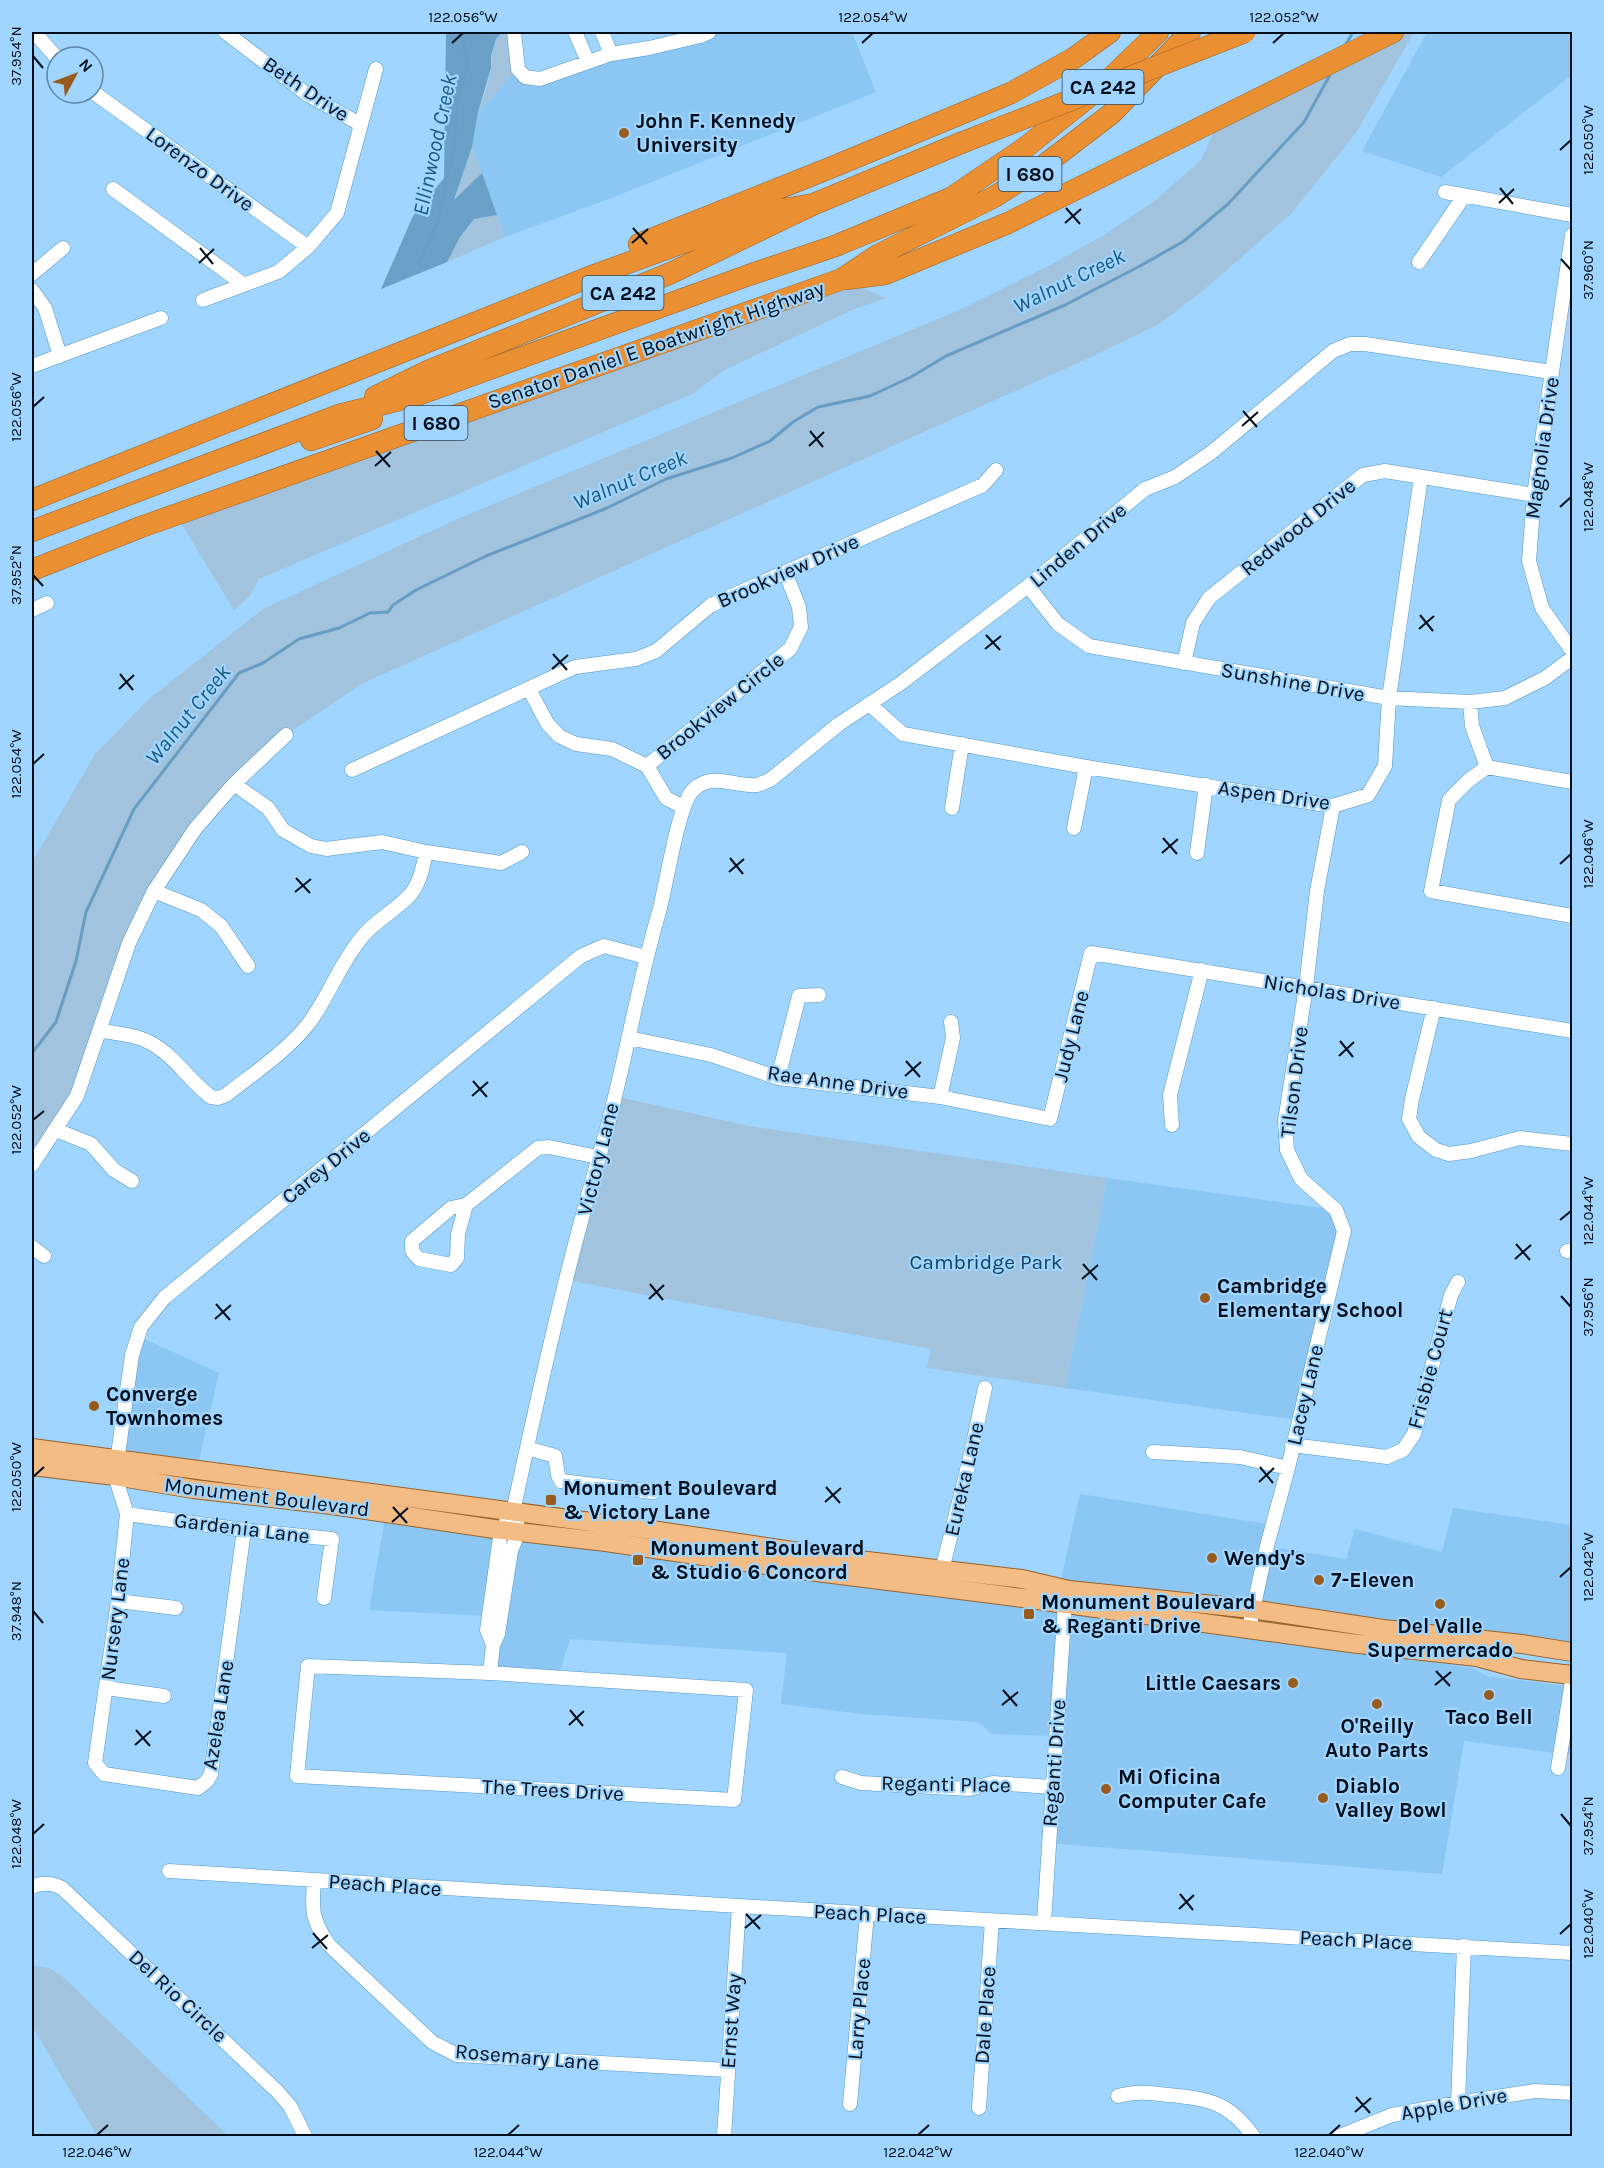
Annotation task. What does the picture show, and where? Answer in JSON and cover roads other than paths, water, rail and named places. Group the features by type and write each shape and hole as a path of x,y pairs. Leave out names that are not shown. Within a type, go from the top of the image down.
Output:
{"highway":[{"path":"395,354 439,329 535,286 1011,93 1074,58 1110,32"},
{"name":"Senator Daniel E Boatwright Highway","path":"32,531 339,415 415,396 835,246 951,198 1026,147 1115,74 1158,32"},
{"name":"Senator Daniel E Boatwright Highway","path":"32,570 141,527 842,279 878,255 994,197 1043,166 1111,114 1190,32"},
{"name":"CA 242","path":"339,415 428,371 671,273 814,204 961,143 1245,32"},
{"path":"842,279 885,274 1008,223 1393,32"},
{"path":"32,500 592,276 767,212 814,204"},
{"name":"I 680","path":"32,546 290,447 382,416 415,396"}],"main road":[{"name":"Monument Boulevard","path":"32,1448 194,1489 332,1504 510,1531 1065,1603 1350,1643 1477,1657 1521,1669 1572,1675"},
{"name":"Monument Boulevard","path":"32,1466 116,1468 513,1512 1022,1579 1069,1590 1252,1609 1383,1629 1522,1644 1572,1652"}],"street":[{"path":"34,32 46,45"},
{"name":"Beth Drive","path":"225,32 308,95 360,124"},
{"path":"514,32 513,44 518,69 525,77 540,79 611,54 649,48 703,33"},
{"path":"575,32 588,62"},
{"path":"602,32 611,54"},
{"path":"203,300 278,272 308,248 337,213 376,69"},
{"name":"Lorenzo Drive","path":"105,101 308,248"},
{"path":"113,189 243,284"},
{"path":"1445,192 1572,215"},
{"path":"1419,262 1464,196"},
{"name":"Magnolia Drive","path":"1572,235 1534,495 1529,561 1542,608 1572,651"},
{"path":"32,274 63,248"},
{"path":"32,290 45,308 60,356"},
{"path":"32,366 160,318"},
{"name":"Linden Drive","path":"683,807 691,792 701,783 711,780 758,785 770,780 839,724 901,683 1028,586 1145,489 1175,477 1212,452 1333,351 1350,344 1365,344 1552,372"},
{"name":"Brookview Drive","path":"352,770 576,667 636,659 656,651 711,605 983,485 996,470"},
{"name":"Redwood Drive","path":"1184,663 1193,623 1209,598 1363,475 1385,471 1534,495"},
{"name":"Aspen Drive","path":"869,704 903,734 1086,767 1334,806 1368,795 1385,766 1389,698 1421,477"},
{"name":"Brookview Circle","path":"529,689 547,723 559,736 576,744 612,749 647,766 790,649 801,627 799,608 784,573"},
{"name":"Sunshine Drive","path":"1028,586 1058,624 1089,646 1389,698 1470,702 1505,698 1545,678 1572,658"},
{"path":"32,610 47,603"},
{"path":"1470,702 1473,726 1487,767"},
{"path":"32,1165 77,1096 129,943 154,891 195,830 234,784 286,735"},
{"path":"952,808 962,744"},
{"path":"647,766 666,798 683,807"},
{"path":"1074,828 1086,767"},
{"path":"1572,782 1487,767 1469,780 1449,800 1431,891 1572,916"},
{"path":"234,784 268,808 284,830 311,846 327,849 382,842 426,852 501,863 522,852"},
{"path":"1197,853 1206,785"},
{"name":"Tilson Drive","path":"1334,806 1317,891 1306,987 1286,1121 1287,1150 1301,1179 1336,1210 1344,1231"},
{"name":"Victory Lane","path":"513,1512 546,1364 628,1038 646,957 662,901 683,807"},
{"path":"100,1030 144,1040 170,1056 211,1097 218,1098 226,1095 292,1041 309,1022 362,937 380,918 409,897 423,872 426,852"},
{"path":"154,891 201,910 221,926 248,966"},
{"name":"Carey Drive","path":"116,1468 132,1355 141,1327 164,1298 582,957 604,946 646,957"},
{"name":"Nicholas Drive","path":"1091,953 1572,1031"},
{"name":"Judy Lane","path":"1050,1119 1091,953"},
{"path":"1172,1125 1170,1095 1202,970"},
{"path":"778,1078 799,996 819,995"},
{"path":"1434,1008 1409,1119 1419,1137 1436,1150 1449,1154 1471,1151 1520,1138 1572,1144"},
{"path":"940,1096 952,1038 951,1022"},
{"name":"Rae Anne Drive","path":"628,1038 711,1055 778,1078 940,1096 1050,1119"},
{"path":"56,1130 91,1144 114,1170 132,1181"},
{"path":"466,1204 458,1234 458,1258 454,1263 451,1265 419,1259 415,1256 411,1246 417,1235 451,1208 466,1204 538,1148 598,1157"},
{"name":"Lacey Lane","path":"1249,1628 1344,1231"},
{"path":"32,1247 44,1256"},
{"name":"Frisbie Court","path":"1292,1445 1387,1457 1403,1450 1414,1434 1451,1295 1458,1282"},
{"name":"Eureka Lane","path":"942,1570 985,1388"},
{"path":"527,1448 555,1456 561,1481 653,1492"},
{"path":"1153,1452 1240,1457 1288,1468"},
{"name":"Nursery Lane","path":"95,1763 118,1601 127,1514 116,1468"},
{"path":"490,1673 511,1551 510,1531 513,1512"},
{"name":"Gardenia Lane","path":"127,1514 332,1539 324,1598"},
{"name":"Azelea Lane","path":"95,1763 104,1774 198,1788 207,1781 211,1774 244,1530"},
{"path":"118,1601 176,1608"},
{"name":"Reganti Drive","path":"1044,1922 1051,1787 1065,1603"},
{"name":"The Trees Drive","path":"308,1666 490,1673 746,1690 734,1800 297,1776 308,1666"},
{"path":"1558,1768 1572,1681"},
{"path":"106,1688 164,1696"},
{"name":"Reganti Place","path":"842,1777 861,1783 969,1789 993,1783 1051,1787"},
{"name":"Peach Place","path":"169,1871 867,1914 1572,1953"},
{"name":"Rosemary Lane","path":"314,1880 312,1912 328,1944 432,2042 446,2051 457,2055 727,2070"},
{"name":"Del Rio Circle","path":"32,1887 54,1884 62,1888 277,2091 290,2106 305,2136"},
{"name":"Ernst Way","path":"724,2136 740,1906"},
{"name":"Larry Place","path":"850,2104 867,1914"},
{"name":"Dale Place","path":"979,2108 992,1921"},
{"path":"1458,2103 1464,1946"},
{"path":"1118,2096 1136,2091 1204,2098 1228,2110 1244,2123 1253,2136"},
{"name":"Apple Drive","path":"1340,2136 1392,2115 1535,2091 1572,2093"}],"waterway":[{"name":"Ellinwood Creek","path":"419,263 437,223 453,154 458,101 468,65 462,32"},
{"name":"Walnut Creek","path":"1345,46 1353,32"},
{"name":"Walnut Creek","path":"32,1053 56,1022 76,961 86,912 134,809 239,673 263,663 299,639 339,628 370,613 388,612 393,605 416,590 486,556 607,508 666,479 732,458 770,441 793,422 818,407 870,396 911,377 946,356 1065,305 1140,266 1184,241 1228,204 1304,122 1331,73"}],"place":[{"name":"John F. Kennedy University","path":"624,133"},
{"name":"Cambridge Elementary School","path":"1205,1298"},
{"name":"Converge Townhomes","path":"94,1406"},
{"name":"Monument Boulevard & Victory Lane","path":"551,1500"},
{"name":"Wendy's","path":"1212,1558"},
{"name":"Monument Boulevard & Studio 6 Concord","path":"638,1560"},
{"name":"7-Eleven","path":"1319,1580"},
{"name":"Del Valle Supermercado","path":"1440,1604"},
{"name":"Monument Boulevard & Reganti Drive","path":"1029,1614"},
{"name":"Little Caesars","path":"1293,1683"},
{"name":"Taco Bell","path":"1489,1695"},
{"name":"O'Reilly Auto Parts","path":"1377,1704"},
{"name":"Mi Oficina Computer Cafe","path":"1106,1789"},
{"name":"Diablo Valley Bowl","path":"1323,1798"}],"park label":[{"name":"Cambridge Park","path":"986,1262"}]}
